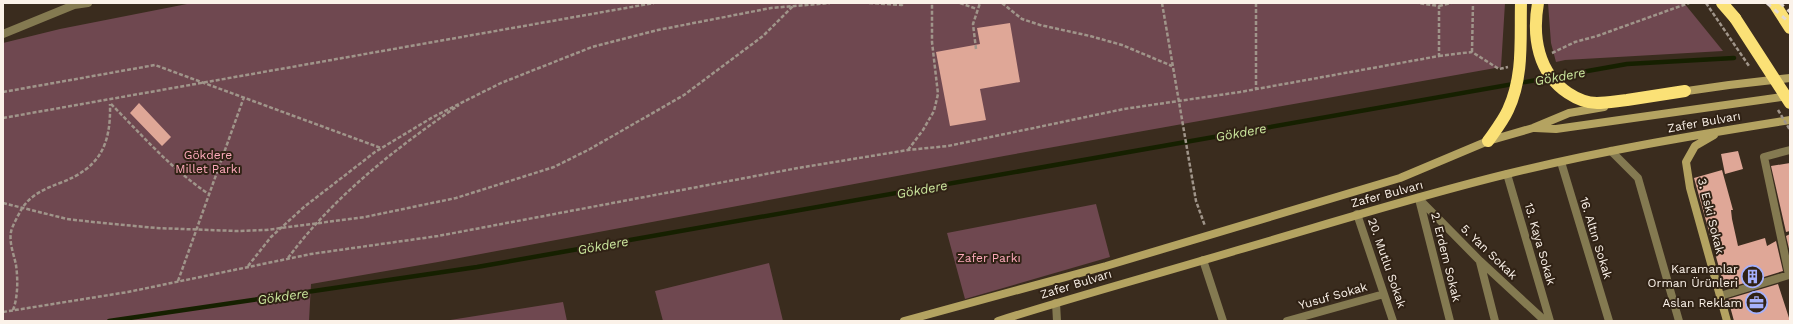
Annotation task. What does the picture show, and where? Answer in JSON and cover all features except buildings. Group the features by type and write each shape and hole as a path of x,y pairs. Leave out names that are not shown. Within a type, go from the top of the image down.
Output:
{"highway":[{"path":"1488,141 1508,110 1517,84 1520,65 1521,3"},
{"path":"1538,3 1536,14 1538,48 1541,59 1556,84 1572,96 1589,102 1610,102 1685,91"},
{"path":"1722,3 1735,18"},
{"path":"1726,3 1790,103"},
{"path":"1774,3 1790,28"}],"main road":[{"name":"Zafer Bulvarı","path":"904,321 1106,266 1400,178 1488,141 1533,128 1569,113 1685,91 1790,78"},
{"name":"Zafer Bulvarı","path":"1533,128 1556,129 1790,95"},
{"name":"Zafer Bulvarı","path":"998,321 1357,214 1507,174 1611,151 1790,120"},
{"name":"3. Eski Sokak","path":"1720,131 1695,146 1686,162 1690,188 1727,321"}],"street":[{"path":"64,3 74,5"},
{"path":"3,34 74,5 88,3"},
{"path":"1720,296 1790,275 1764,157 1790,150"},
{"path":"1611,151 1638,178 1679,321"},
{"name":"16. Altın Sokak","path":"1561,162 1609,321"},
{"name":"13. Kaya Sokak","path":"1507,174 1550,321"},
{"name":"5. Yan Sokak","path":"1418,198 1480,261 1545,321"},
{"name":"2. Erdem Sokak","path":"1418,198 1450,321"},
{"name":"20. Mutlu Sokak","path":"1357,214 1393,321"},
{"path":"1203,260 1223,321"},
{"path":"1480,261 1495,321"},
{"name":"Yusuf Sokak","path":"1287,321 1384,294"},
{"path":"1056,303 1057,321"}],"path":[{"path":"3,118 654,3"},
{"path":"248,267 271,237 280,228 304,207 382,148 433,117 501,83 592,47 658,30 720,17 793,6 830,3"},
{"path":"869,3 902,5 903,3"},
{"path":"908,150 923,130 934,111 938,94 932,42 932,3"},
{"path":"960,3 977,9"},
{"path":"976,49 973,24 980,3"},
{"path":"1002,3 1022,19 1040,25 1115,43 1172,66"},
{"path":"1162,3 1196,201 1209,235"},
{"path":"1256,3 1256,89"},
{"path":"1418,3 1439,6 1451,3"},
{"path":"1472,52 1473,3"},
{"path":"1555,51 1575,42 1597,36 1688,3"},
{"path":"1706,3 1750,69"},
{"path":"3,203 67,218 93,222 196,230 266,230 365,217 456,198 554,167 590,149 684,95 764,36 793,6"},
{"path":"1439,6 1439,56"},
{"path":"3,312 128,292 288,258 438,236 798,168 908,150 948,146 1124,109 1256,89 1439,56 1472,52 1499,69 1520,65"},
{"path":"3,92 155,65 382,148"},
{"path":"178,281 244,97"},
{"path":"288,258 317,223 373,169 407,142 468,99"},
{"path":"13,310 17,288 16,267 11,232 23,208 30,198 44,189 82,173 96,161 104,149 109,132 110,104 154,149 197,187 209,194"},
{"path":"1774,104 1790,130"}],"green space":[{"name":"Gökdere Millet Parkı","path":"192,3 1505,3 1501,67 1004,156 438,262 311,284 309,321 3,321 3,43 60,29"},
{"path":"1548,3 1684,3 1723,51 1565,60 1556,62 1551,43"},
{"name":"Zafer Parkı","path":"1096,204 1110,257 965,299 947,233"},
{"path":"769,263 783,321 663,321 655,291"},
{"path":"563,302 567,321 444,321"}],"waterway":[{"name":"Gökdere","path":"109,321 477,267 1627,64 1734,58"}],"railway":[{"path":"1767,3 1790,23"},
{"path":"1780,3 1790,12"}],"place":[{"name":"Karamanlar Orman Ürünleri","path":"1753,276"},
{"name":"Aslan Reklam","path":"1757,303"}]}
